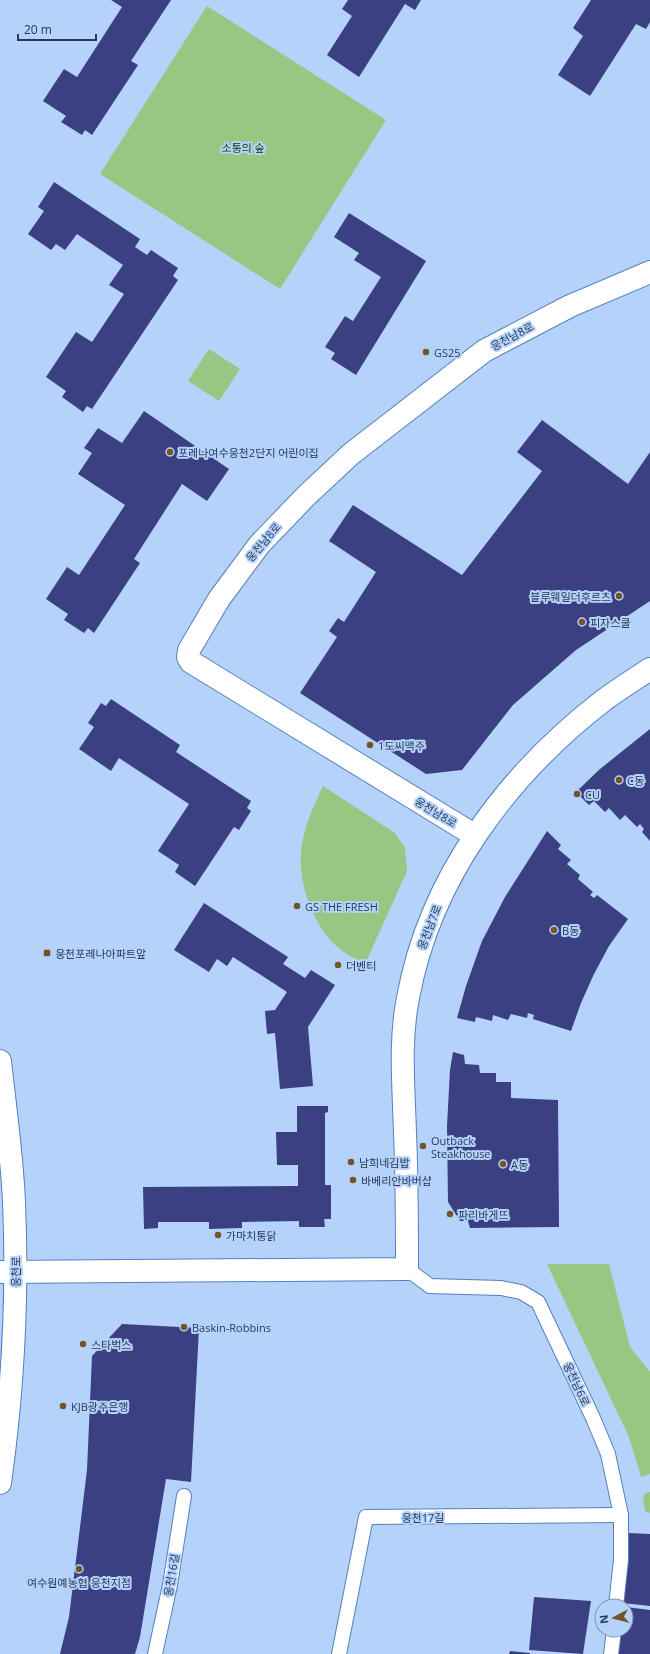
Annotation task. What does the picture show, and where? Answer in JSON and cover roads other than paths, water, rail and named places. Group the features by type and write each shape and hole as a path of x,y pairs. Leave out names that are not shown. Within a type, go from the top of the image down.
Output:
{"street":[{"name":"웅천남8로","path":"474,835 191,662 188,657 189,650 219,599 259,545 306,496 351,454 484,351 570,306 650,272"},
{"name":"웅천남7로","path":"407,1269 402,1059 407,999 418,956 431,917 474,835 511,788 558,740 604,700 650,669"},
{"name":"웅천로","path":"0,1061 14,1202 7,1272 14,1328 0,1483"},
{"path":"7,1272 407,1269"}],"lane":[{"name":"웅천남6로","path":"407,1269 430,1286 501,1288 521,1292 538,1302 593,1418 608,1454 621,1515 621,1560 617,1598"},
{"name":"웅천16길","path":"155,1654 170,1585 184,1496"},
{"name":"웅천17길","path":"339,1654 366,1517 621,1515"},
{"path":"611,1654 613,1638"}],"place":[{"name":"GS25","path":"426,352"},
{"name":"포레나여수웅천2단지 어린이집","path":"170,452"},
{"name":"블루웨일더후르츠","path":"619,596"},
{"name":"피자스쿨","path":"582,622"},
{"name":"1도씨맥주","path":"370,745"},
{"name":"C동","path":"619,780"},
{"name":"CU","path":"577,794"},
{"name":"GS THE FRESH","path":"297,906"},
{"name":"B동","path":"554,930"},
{"name":"웅천포레나아파트앞","path":"47,953"},
{"name":"더벤티","path":"338,965"},
{"name":"Outback Steakhouse","path":"423,1146"},
{"name":"남희네김밥","path":"351,1162"},
{"name":"A동","path":"503,1164"},
{"name":"바베리안바버샵","path":"353,1180"},
{"name":"파리바게뜨","path":"450,1214"},
{"name":"가마치통닭","path":"218,1235"},
{"name":"Baskin-Robbins","path":"184,1327"},
{"name":"스타벅스","path":"83,1344"},
{"name":"KJB광주은행","path":"63,1406"},
{"name":"여수원예농협 웅천지점","path":"79,1569"}],"park label":[{"name":"소통의 숲","path":"243,147"}]}
